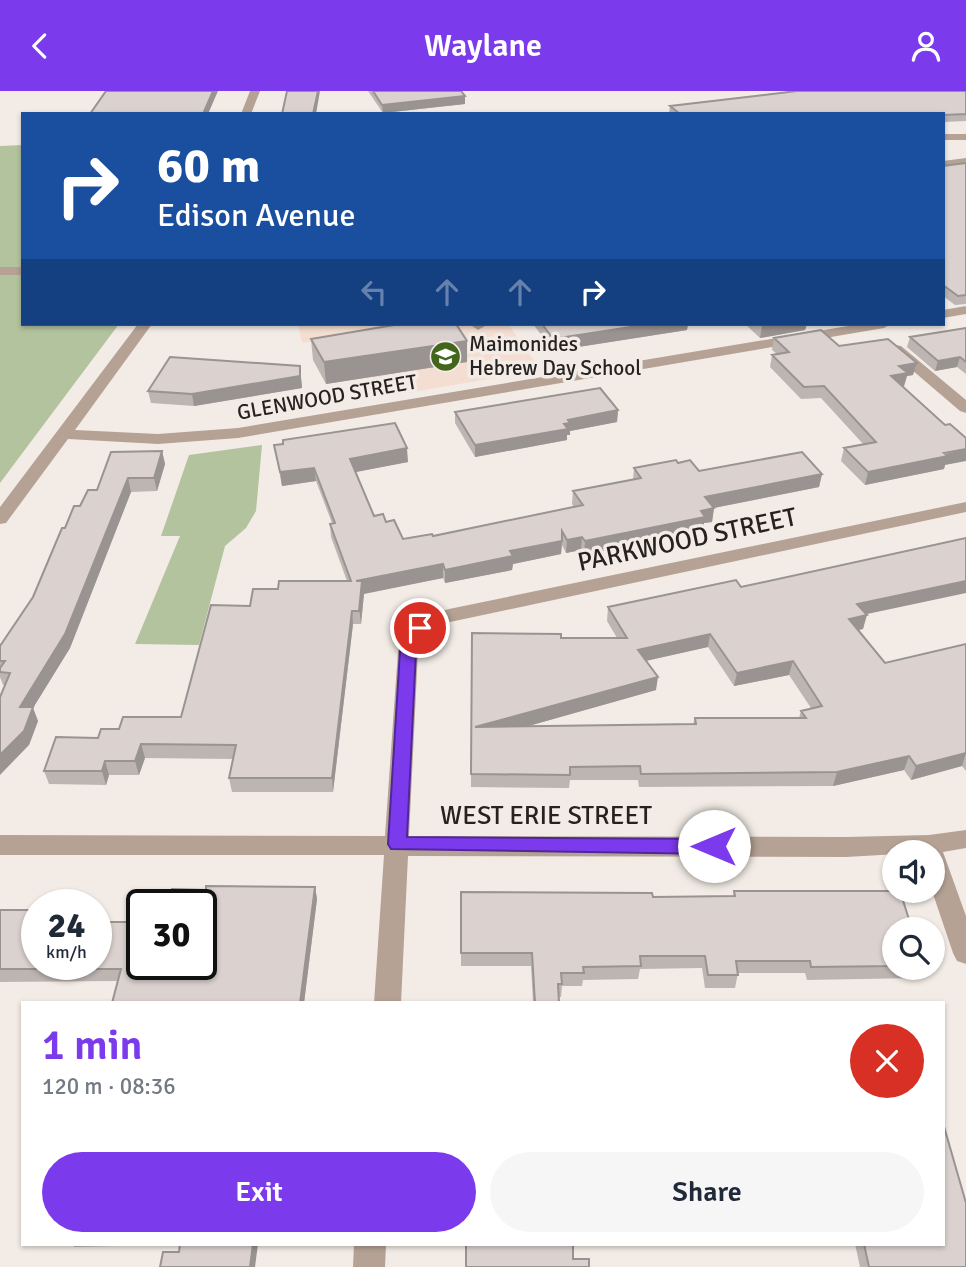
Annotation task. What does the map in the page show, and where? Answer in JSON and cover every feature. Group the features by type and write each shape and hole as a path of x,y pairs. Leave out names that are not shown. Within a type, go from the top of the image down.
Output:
{"street":[{"path":"247,112 255,91"},
{"path":"945,138 966,137"},
{"path":"945,164 966,161"},
{"path":"0,271 21,271"},
{"path":"945,314 966,310"},
{"path":"0,519 144,326"},
{"name":"GLENWOOD STREET","path":"64,434 158,439 210,437 867,326"},
{"path":"874,326 966,408"},
{"name":"PARKWOOD STREET","path":"397,844 408,651 411,639 420,628 449,616 966,507"},
{"name":"WEST ERIE STREET","path":"945,846 966,839"},
{"path":"387,1001 397,844"},
{"name":"WEST ERIE STREET","path":"0,845 397,844 882,849"},
{"path":"945,892 966,953"},
{"path":"369,1267 370,1246"}],"shaded area":[{"name":"Maimonides Hebrew Day School","path":"298,326 509,326 541,370 384,397 351,337 302,343"}],"green space":[{"path":"21,145 21,326 118,326 0,483 0,146"},
{"path":"262,445 256,511 246,528 225,546 199,645 135,644 180,536 161,536 189,455"}],"building":[{"path":"106,91 213,91 204,112 91,112"},
{"path":"287,91 318,91 313,112 282,112"},
{"path":"373,91 461,91 465,96 382,105"},
{"path":"797,91 966,91 966,114 678,112 670,106"},
{"path":"966,163 966,295 958,296 945,286 945,166"},
{"path":"388,326 457,326 467,341 324,362 311,339"},
{"path":"544,326 637,326 559,338 557,335 551,336"},
{"path":"966,328 966,362 960,357 938,361 910,337"},
{"path":"821,330 839,346 888,339 917,363 899,366 908,373 891,376 945,425 950,424 966,438 966,449 944,453 948,456 868,472 844,448 876,442 824,386 804,387 772,355 789,352 774,338"},
{"path":"170,357 300,366 300,376 192,394 148,391"},
{"path":"600,388 618,410 568,420 570,423 564,424 568,429 475,445 455,412"},
{"path":"395,423 407,448 350,459 374,516 383,514 386,522 394,520 403,539 433,536 583,505 573,491 641,478 634,468 676,460 678,463 690,460 699,471 802,452 822,474 705,497 714,508 701,511 705,517 585,541 582,537 567,540 562,531 562,541 510,551 513,556 445,570 443,564 356,581 362,581 359,611 352,611 332,778 229,778 236,745 141,744 135,761 105,761 102,771 44,771 56,737 98,738 101,729 119,729 123,717 181,717 211,605 250,606 253,589 278,589 279,581 351,581 330,524 335,523 314,468 280,472 274,445 283,444 283,440"},
{"path":"162,451 154,478 128,478 65,634 20,707 33,707 24,731 0,755 0,697 10,673 0,672 5,661 0,661 0,646 33,597 62,528 65,528 74,506 80,506 88,490 97,490 111,452"},
{"path":"966,538 966,581 857,604 867,615 849,619 885,663 966,644 966,753 916,766 909,756 837,772 641,774 640,766 570,767 570,775 471,774 472,633 561,634 561,638 627,638 608,607 736,580 741,587","holes":["710,634 737,673 793,661 822,706 801,711 806,718 695,718 696,724 475,727 658,677 638,650"]},
{"path":"206,886 315,887 300,1001 113,1001 121,969 112,969 112,922 126,922 126,980 217,980 217,889 206,889"},
{"path":"734,891 882,891 882,903 904,903 908,917 882,917 882,966 811,967 810,961 736,961 738,975 708,975 705,956 640,956 641,966 583,967 584,973 561,973 562,984 558,984 559,1001 535,1001 532,953 461,953 461,892 652,893 653,897 735,896"},
{"path":"0,910 21,910 21,969 0,969"},
{"path":"945,1130 966,1203 966,1267 869,1267 864,1246 945,1246"},
{"path":"180,1246 253,1246 250,1267 160,1267 163,1252 179,1252"},
{"path":"466,1246 573,1246 573,1259 589,1259 589,1267 466,1267"}],"place":[{"name":"Maimonides Hebrew Day School","path":"446,356"}],"route":[{"path":"420,628 413,635 408,651 397,844 714,846"}]}
